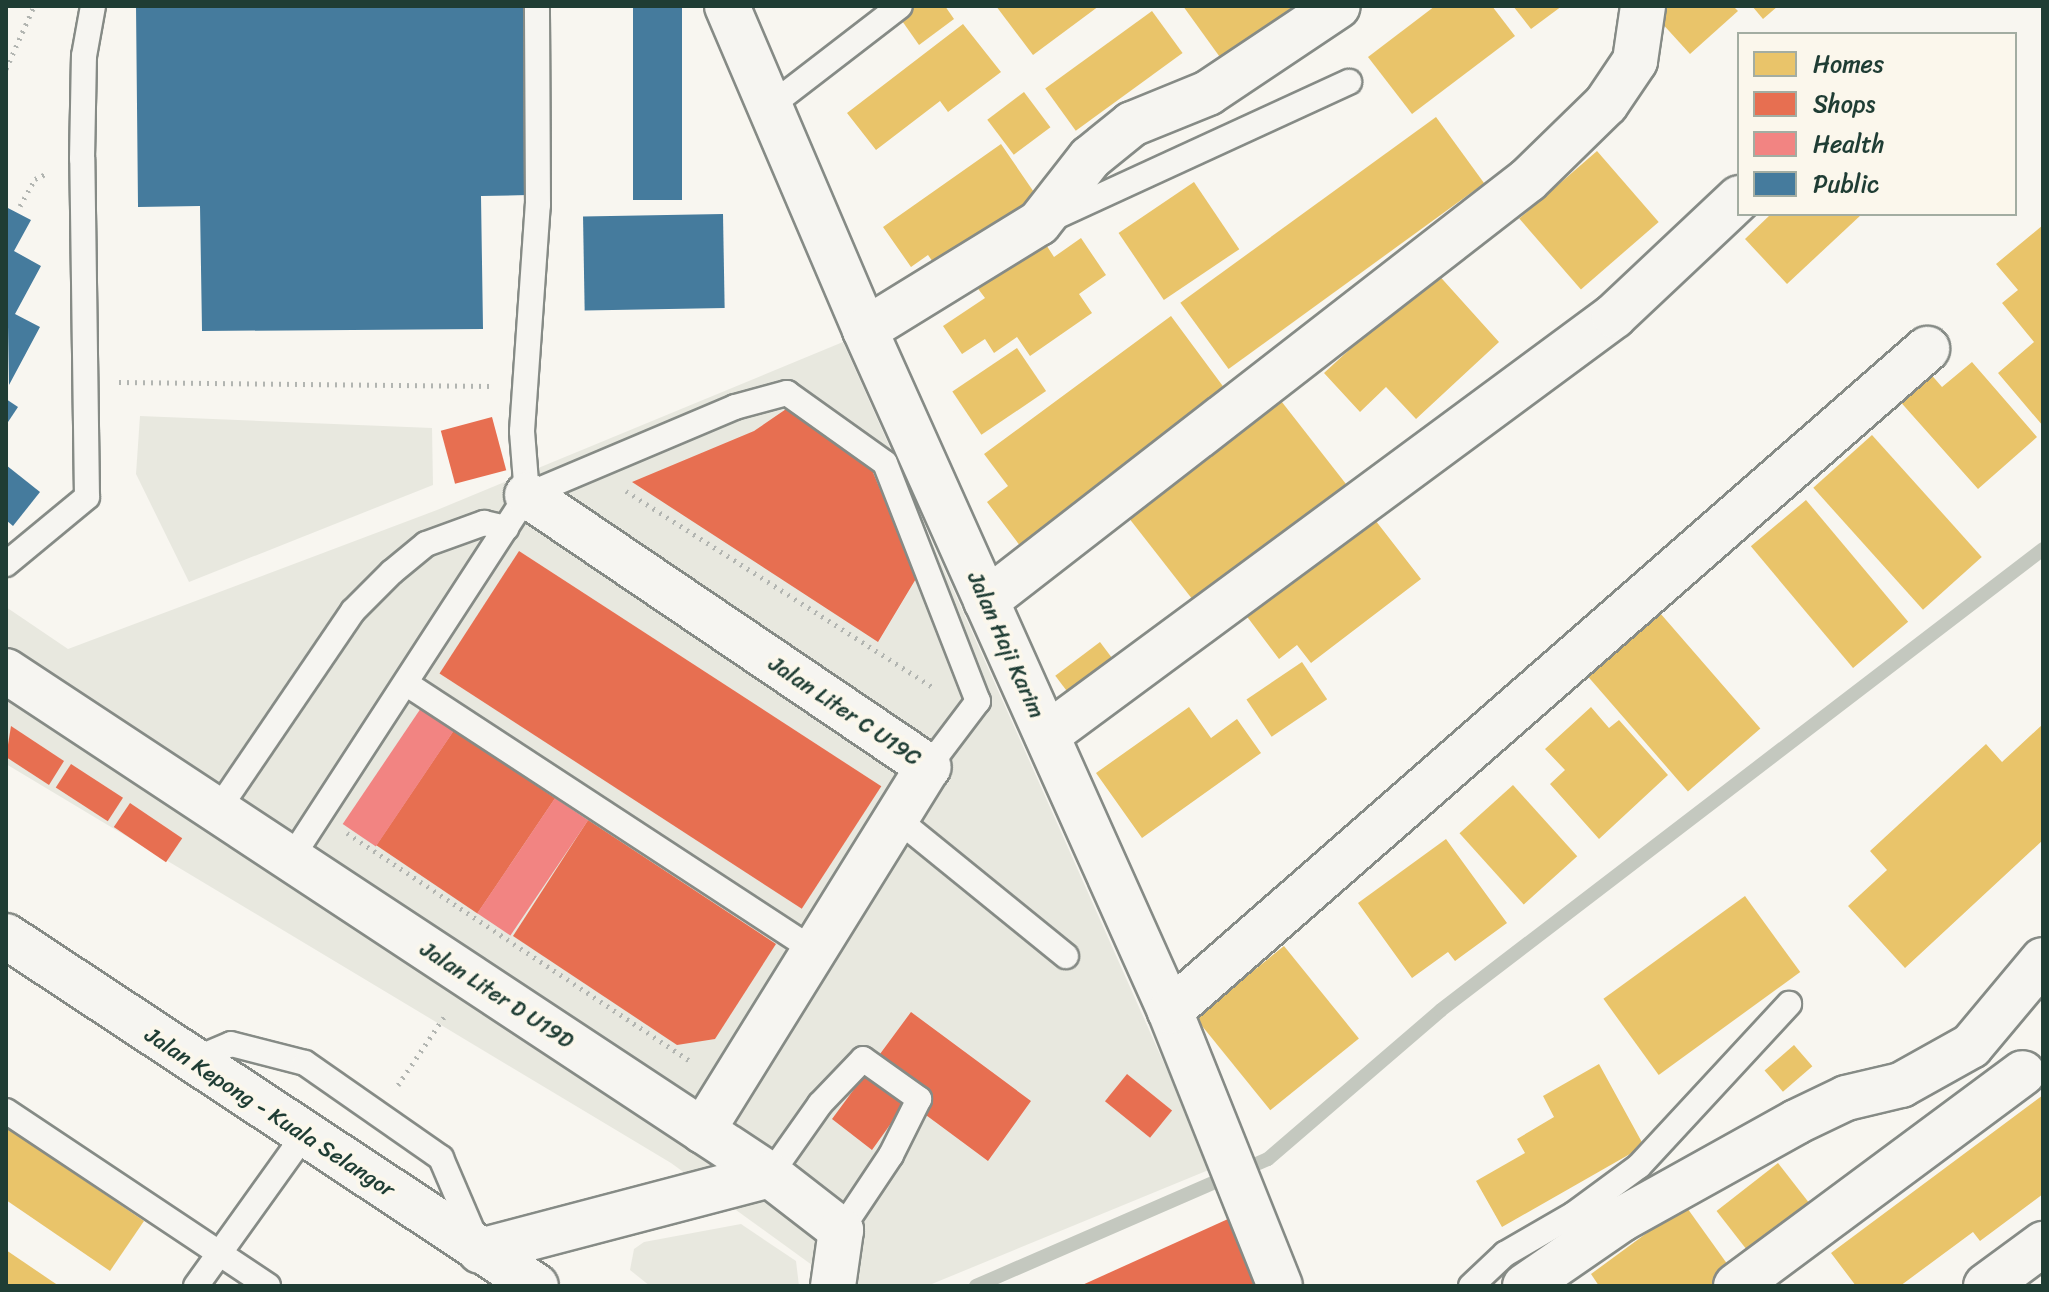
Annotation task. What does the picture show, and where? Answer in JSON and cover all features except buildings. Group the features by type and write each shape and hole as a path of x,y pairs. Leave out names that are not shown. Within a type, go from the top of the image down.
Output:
{"main road":[{"name":"Jalan Haji Karim","path":"727,6 865,330 1170,1011 1280,1286"},
{"path":"865,330 1039,223 1090,158 1132,124 1208,93 1338,6"},
{"path":"986,601 1528,180 1606,104 1635,61 1643,6"},
{"path":"1047,735 1614,316 1737,200"},
{"path":"1170,1011 1927,349"},
{"name":"Jalan Liter C U19C","path":"516,511 928,767 702,1131"},
{"name":"Jalan Liter D U19D","path":"6,671 770,1175 841,1230"},
{"name":"Jalan Kepong - Kuala Selangor","path":"6,936 536,1286"},
{"path":"1525,1286 1622,1219 1796,1122 1846,1098 1901,1085 1971,1046 2043,960"},
{"path":"1736,1286 2023,1073"},
{"path":"480,1251 770,1175"},
{"path":"833,1286 841,1230"},
{"path":"1986,1286 2043,1244"}],"lane":[{"path":"6,564 87,497 84,56 93,6"},
{"path":"290,860 407,684 516,511 538,205 537,6"},
{"path":"769,107 900,6"},
{"path":"1039,223 1349,82"},
{"path":"217,811 353,611 426,544 516,511 590,468 735,407 787,393 885,463 978,701 928,767"},
{"path":"407,684 814,950"},
{"path":"896,818 1066,956"},
{"path":"1471,1286 1505,1254 1574,1214 1639,1166 1789,1004"},
{"path":"191,1061 231,1044 305,1063 441,1158 480,1251"},
{"path":"770,1175 820,1104 863,1059 919,1099 891,1155 841,1230"},
{"path":"6,1111 268,1286"},
{"path":"196,1286 305,1134"}],"path":[{"path":"6,69 34,6"},
{"path":"86,382 525,386"},
{"path":"590,468 972,712"},
{"path":"320,815 729,1087"},
{"path":"379,1114 471,976"}],"shaded area":[{"path":"843,342 1211,1169 927,1286 841,1286 671,1163 6,764 6,607 68,649 437,510"},
{"path":"140,416 432,428 433,485 189,582 136,474"},
{"path":"741,1224 796,1261 799,1286 650,1286 630,1270 634,1249 644,1242"}],"waterway":[{"path":"976,1286 1268,1159 1441,1010 2043,549"}]}
